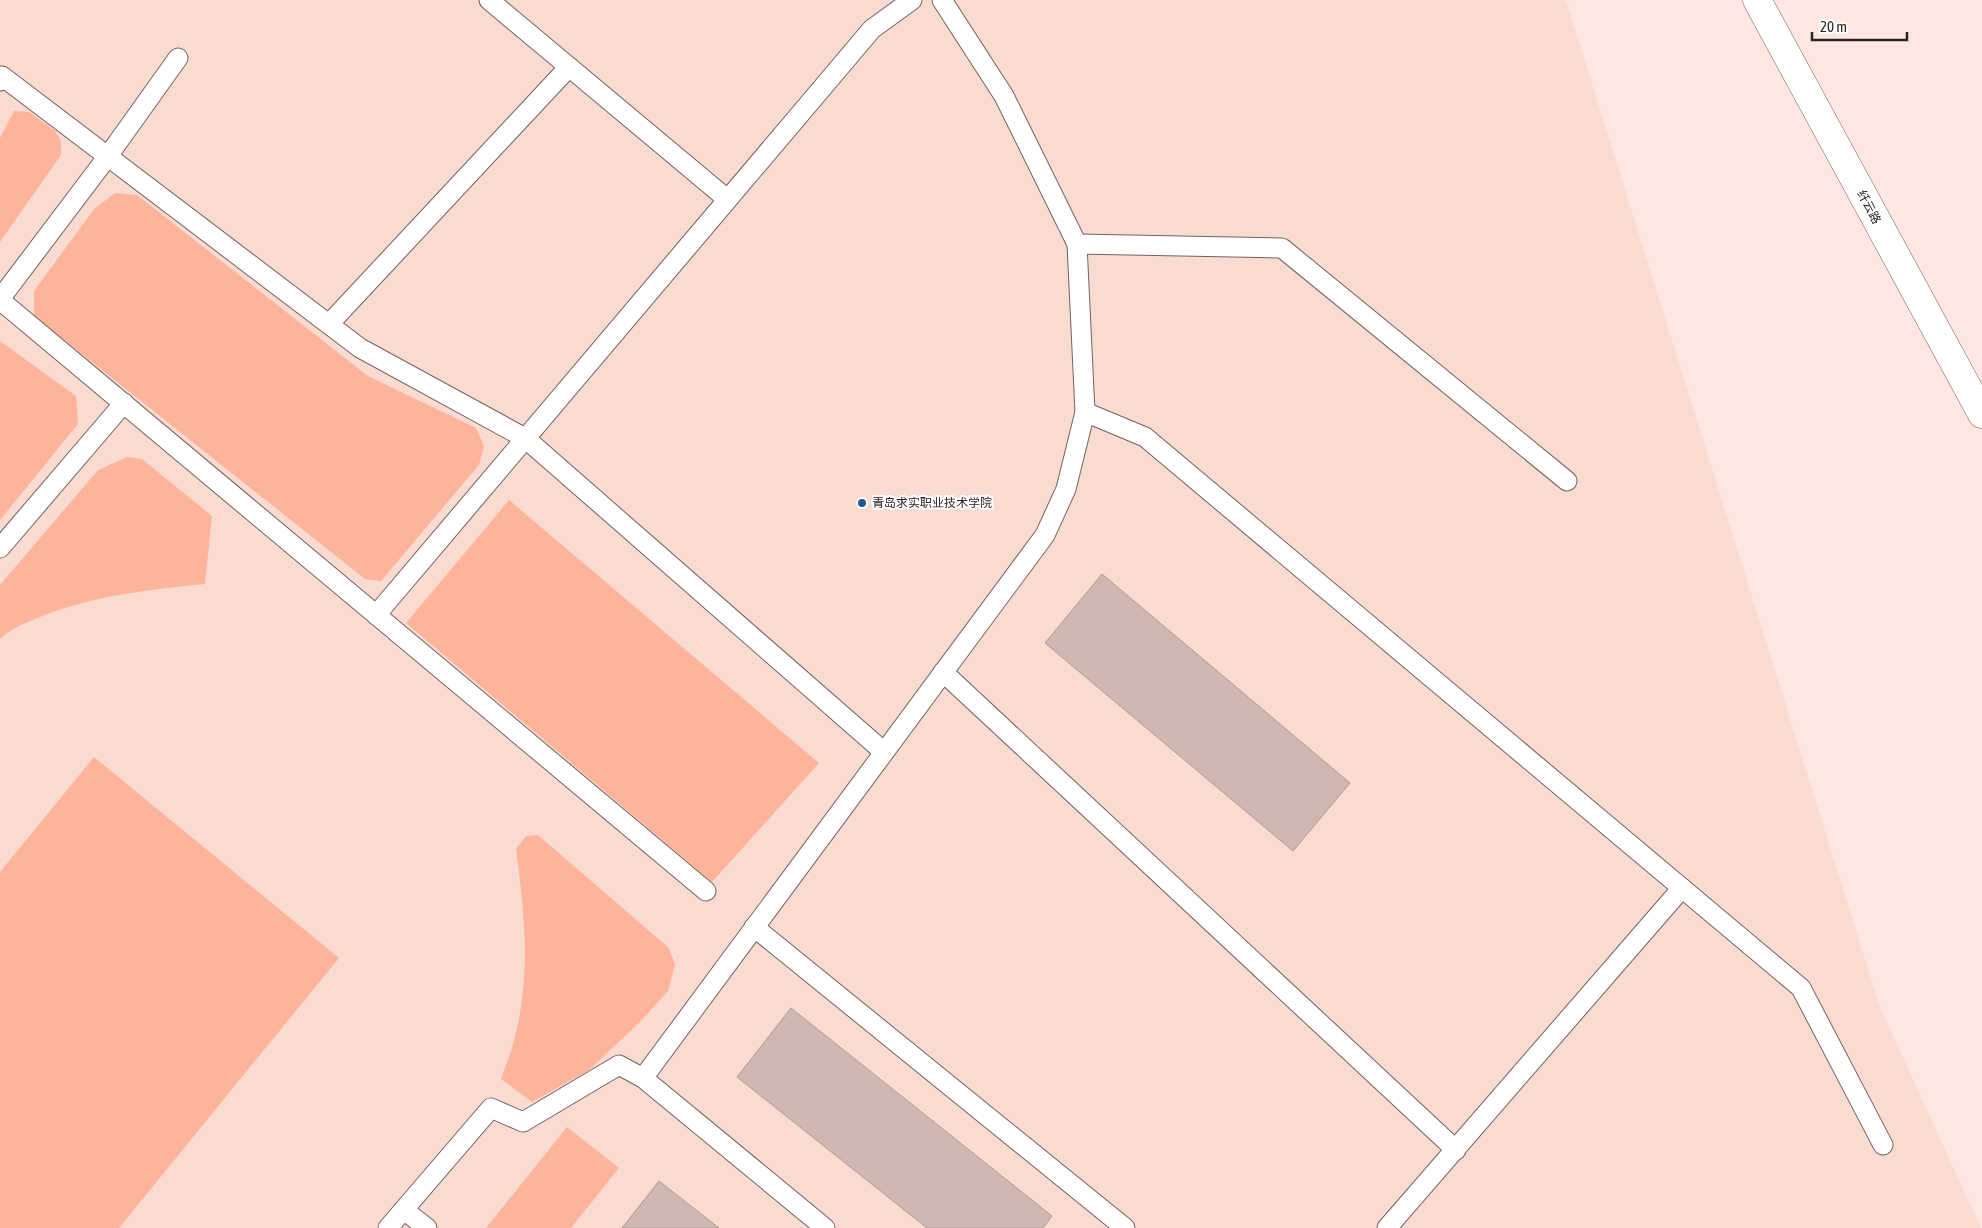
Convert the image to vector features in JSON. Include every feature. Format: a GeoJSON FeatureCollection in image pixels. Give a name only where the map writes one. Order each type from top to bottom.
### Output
{"type":"FeatureCollection","features":[{"type":"Feature","properties":{"kind":"street","name":"纤云路"},"geometry":{"type":"LineString","coordinates":[[1757,0],[1982,414]]}},
{"type":"Feature","properties":{"kind":"lane"},"geometry":{"type":"LineString","coordinates":[[489,0],[727,199]]}},
{"type":"Feature","properties":{"kind":"lane"},"geometry":{"type":"LineString","coordinates":[[376,615],[872,29],[912,0]]}},
{"type":"Feature","properties":{"kind":"lane"},"geometry":{"type":"LineString","coordinates":[[642,1078],[1045,535],[1066,488],[1085,412],[1077,244],[1004,96],[942,0]]}},
{"type":"Feature","properties":{"kind":"lane"},"geometry":{"type":"LineString","coordinates":[[178,58],[108,156],[0,299],[706,892]]}},
{"type":"Feature","properties":{"kind":"lane"},"geometry":{"type":"LineString","coordinates":[[329,324],[569,67]]}},
{"type":"Feature","properties":{"kind":"lane"},"geometry":{"type":"LineString","coordinates":[[1,77],[360,348],[525,438],[884,752]]}},
{"type":"Feature","properties":{"kind":"lane"},"geometry":{"type":"LineString","coordinates":[[1077,244],[1282,248],[1567,481]]}},
{"type":"Feature","properties":{"kind":"lane"},"geometry":{"type":"LineString","coordinates":[[0,548],[124,403]]}},
{"type":"Feature","properties":{"kind":"lane"},"geometry":{"type":"LineString","coordinates":[[1085,412],[1145,437],[1800,988],[1883,1145]]}},
{"type":"Feature","properties":{"kind":"lane"},"geometry":{"type":"LineString","coordinates":[[943,672],[1456,1150]]}},
{"type":"Feature","properties":{"kind":"lane"},"geometry":{"type":"LineString","coordinates":[[1387,1228],[1682,888]]}},
{"type":"Feature","properties":{"kind":"lane"},"geometry":{"type":"LineString","coordinates":[[754,927],[1115,1225]]}},
{"type":"Feature","properties":{"kind":"lane"},"geometry":{"type":"LineString","coordinates":[[388,1228],[491,1108],[522,1122],[619,1065],[642,1078],[825,1228]]}},
{"type":"Feature","properties":{"kind":"lane"},"geometry":{"type":"LineString","coordinates":[[404,1210],[426,1228]]}},
{"type":"Feature","properties":{"kind":"shaded area","name":"青岛求实职业技术学院"},"geometry":{"type":"Polygon","coordinates":[[[0,0],[1566,0],[1880,1007],[1981,1228],[0,1228],[0,0]]]}},
{"type":"Feature","properties":{"kind":"shaded area"},"geometry":{"type":"Polygon","coordinates":[[[14,111],[29,112],[55,131],[61,141],[61,155],[0,242],[0,138],[14,111]]]}},
{"type":"Feature","properties":{"kind":"shaded area"},"geometry":{"type":"Polygon","coordinates":[[[115,193],[137,195],[368,376],[476,428],[484,446],[479,465],[381,581],[365,579],[34,316],[34,291],[94,209],[115,193]]]}},
{"type":"Feature","properties":{"kind":"shaded area"},"geometry":{"type":"Polygon","coordinates":[[[0,341],[76,396],[78,424],[0,520],[0,341]]]}},
{"type":"Feature","properties":{"kind":"shaded area"},"geometry":{"type":"Polygon","coordinates":[[[127,457],[142,459],[212,516],[205,584],[118,595],[75,605],[20,626],[0,639],[0,585],[98,470],[127,457]]]}},
{"type":"Feature","properties":{"kind":"shaded area"},"geometry":{"type":"Polygon","coordinates":[[[509,500],[819,763],[712,882],[406,623],[509,500]]]}},
{"type":"Feature","properties":{"kind":"shaded area"},"geometry":{"type":"Polygon","coordinates":[[[94,757],[339,958],[119,1228],[0,1228],[0,872],[94,757]]]}},
{"type":"Feature","properties":{"kind":"shaded area"},"geometry":{"type":"Polygon","coordinates":[[[538,835],[669,948],[675,965],[668,991],[640,1022],[589,1070],[532,1102],[501,1079],[515,1038],[521,1009],[525,964],[525,941],[516,849],[526,836],[538,835]]]}},
{"type":"Feature","properties":{"kind":"shaded area"},"geometry":{"type":"Polygon","coordinates":[[[567,1127],[619,1168],[571,1228],[486,1228],[567,1127]]]}},
{"type":"Feature","properties":{"kind":"building"},"geometry":{"type":"Polygon","coordinates":[[[1102,574],[1350,783],[1293,851],[1045,643],[1102,574]]]}},
{"type":"Feature","properties":{"kind":"building"},"geometry":{"type":"Polygon","coordinates":[[[791,1008],[1052,1216],[1043,1228],[927,1228],[737,1077],[791,1008]]]}},
{"type":"Feature","properties":{"kind":"building"},"geometry":{"type":"Polygon","coordinates":[[[659,1181],[719,1228],[622,1228],[659,1181]]]}},
{"type":"Feature","properties":{"kind":"place","name":"青岛求实职业技术学院"},"geometry":{"type":"Point","coordinates":[862,503]}}]}
